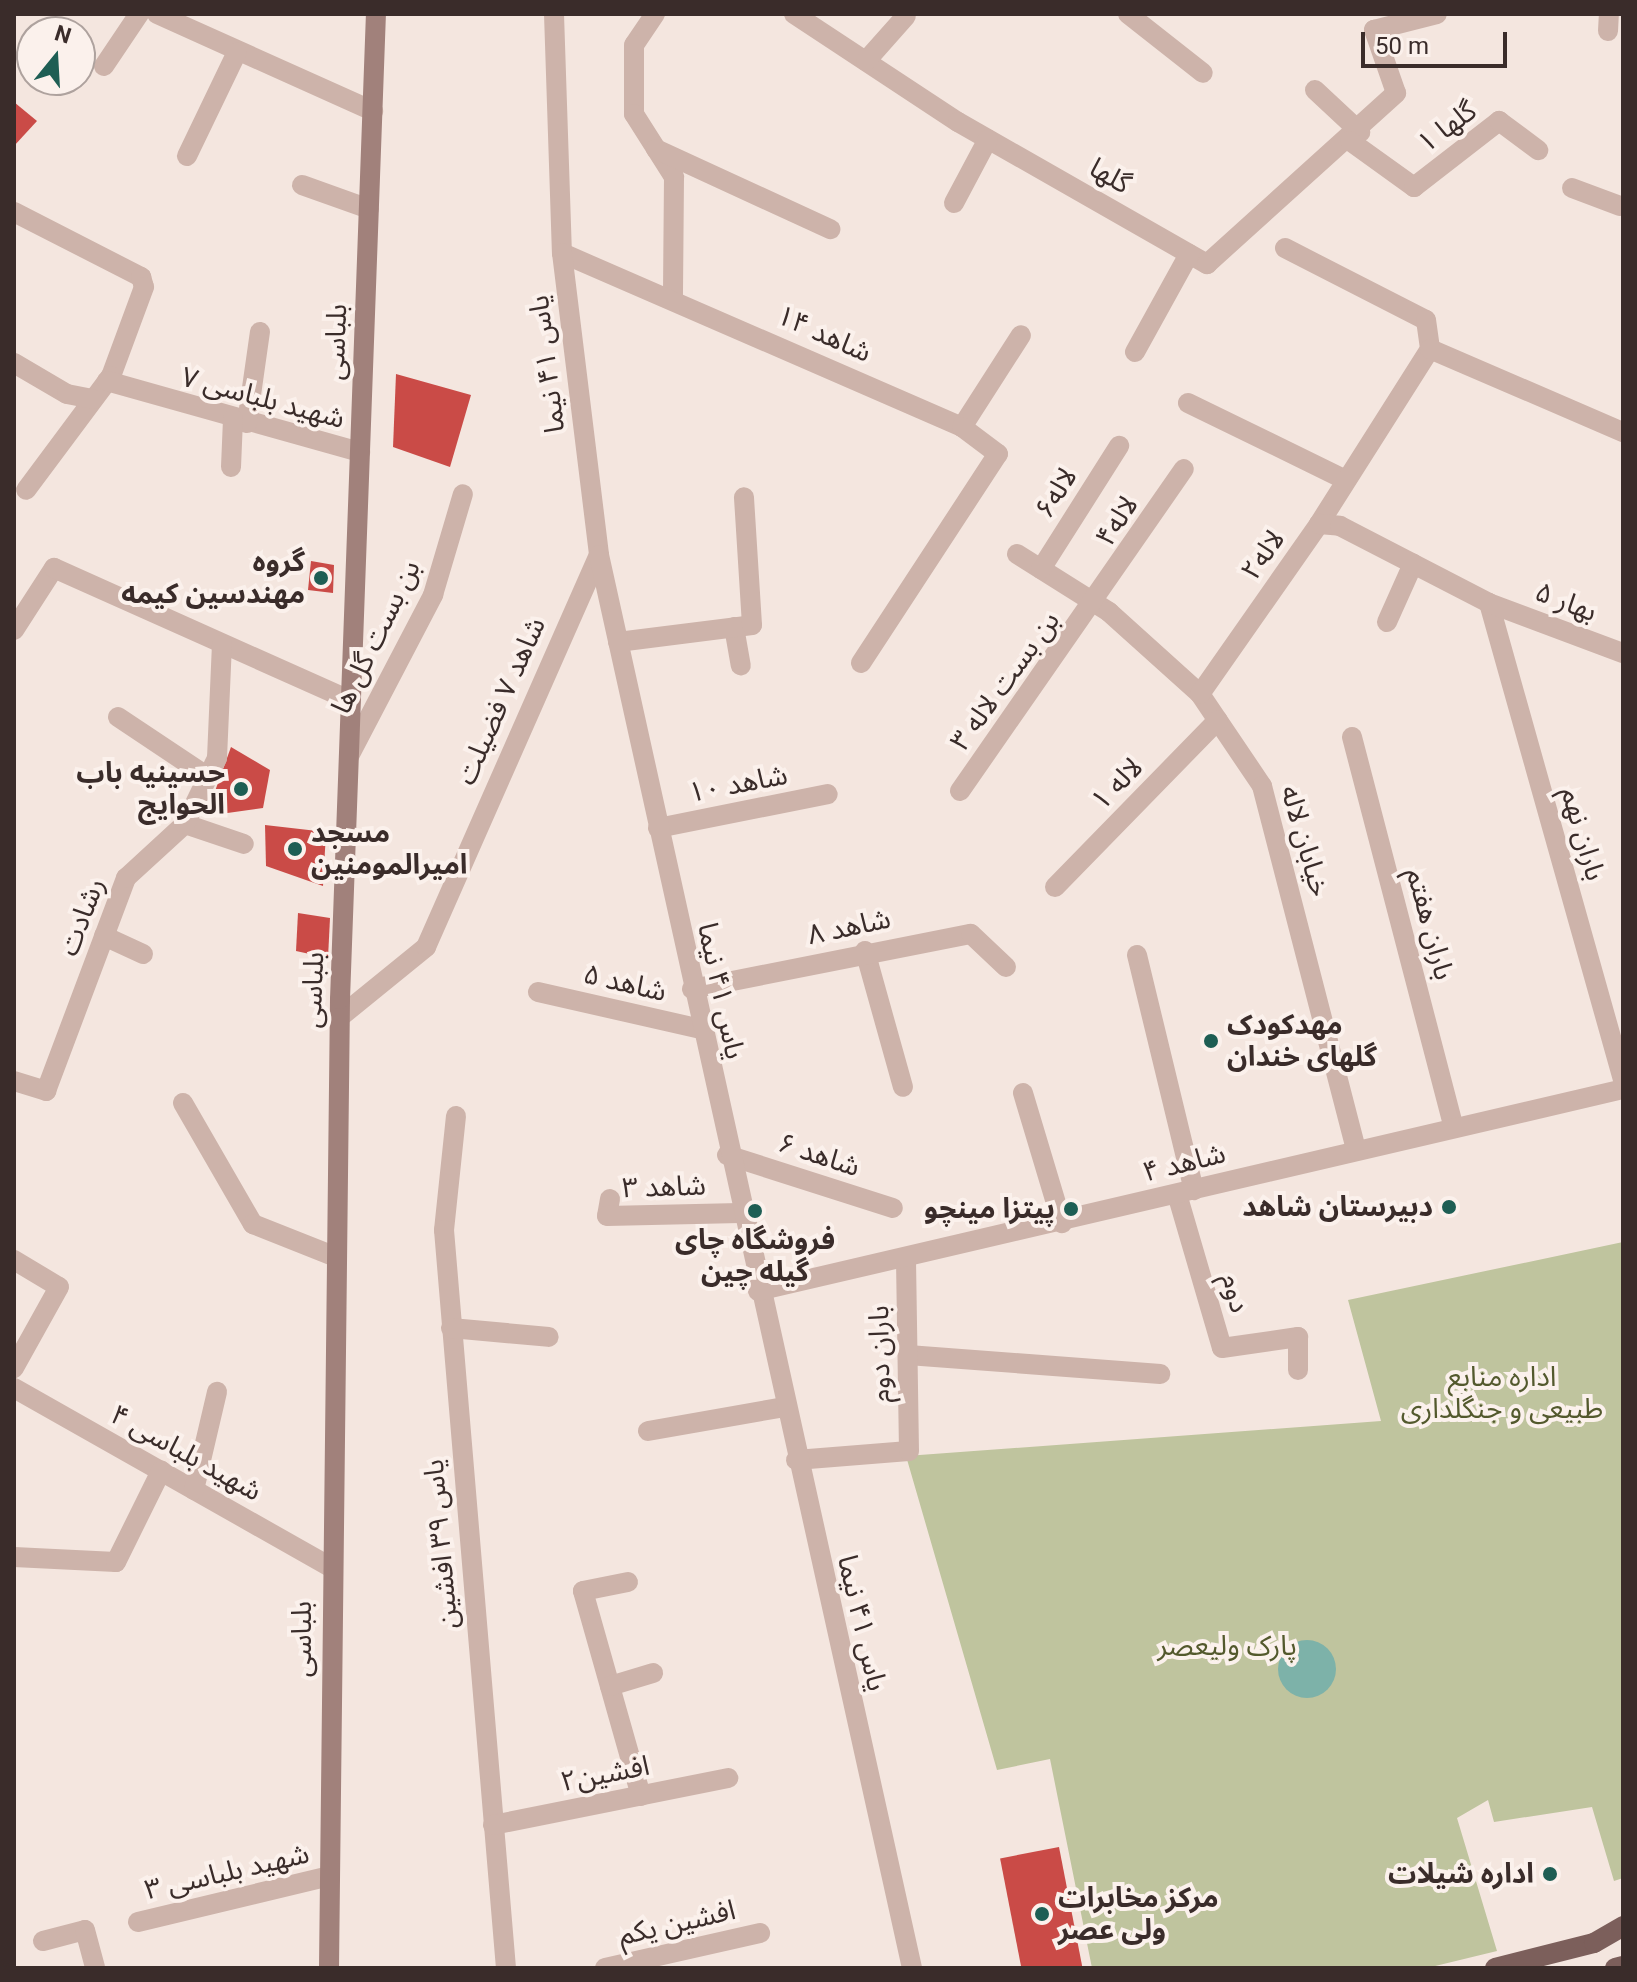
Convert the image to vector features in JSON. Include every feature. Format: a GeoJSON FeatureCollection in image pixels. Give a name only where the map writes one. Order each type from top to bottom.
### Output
{"type":"FeatureCollection","features":[{"type":"Feature","properties":{"kind":"main road","name":"بلباسی"},"geometry":{"type":"LineString","coordinates":[[329,1968],[331,1567],[340,1017],[376,14]]}},
{"type":"Feature","properties":{"kind":"main road"},"geometry":{"type":"LineString","coordinates":[[1594,1943],[1623,1926]]}},
{"type":"Feature","properties":{"kind":"main road"},"geometry":{"type":"LineString","coordinates":[[1495,1968],[1623,1933]]}},
{"type":"Feature","properties":{"kind":"main road"},"geometry":{"type":"LineString","coordinates":[[1615,1968],[1623,1966]]}},
{"type":"Feature","properties":{"kind":"street"},"geometry":{"type":"LineString","coordinates":[[104,66],[139,14]]}},
{"type":"Feature","properties":{"kind":"street"},"geometry":{"type":"LineString","coordinates":[[157,14],[373,111]]}},
{"type":"Feature","properties":{"kind":"street","name":"یاس ۴۱ نیما"},"geometry":{"type":"LineString","coordinates":[[554,14],[562,253],[599,555],[727,1155],[912,1968]]}},
{"type":"Feature","properties":{"kind":"street"},"geometry":{"type":"LineString","coordinates":[[655,14],[634,45],[634,114],[674,177],[673,297]]}},
{"type":"Feature","properties":{"kind":"street","name":"گلها"},"geometry":{"type":"LineString","coordinates":[[794,14],[988,139],[1189,254]]}},
{"type":"Feature","properties":{"kind":"street"},"geometry":{"type":"LineString","coordinates":[[1128,14],[1203,73]]}},
{"type":"Feature","properties":{"kind":"street"},"geometry":{"type":"LineString","coordinates":[[1135,352],[1189,254],[1207,264],[1379,116],[1396,93],[1371,22],[1437,14]]}},
{"type":"Feature","properties":{"kind":"street"},"geometry":{"type":"LineString","coordinates":[[866,61],[906,16]]}},
{"type":"Feature","properties":{"kind":"street"},"geometry":{"type":"LineString","coordinates":[[187,156],[237,52]]}},
{"type":"Feature","properties":{"kind":"street"},"geometry":{"type":"LineString","coordinates":[[1315,90],[1355,136]]}},
{"type":"Feature","properties":{"kind":"street","name":"گلها ۱"},"geometry":{"type":"LineString","coordinates":[[1355,136],[1414,187],[1499,121],[1538,150]]}},
{"type":"Feature","properties":{"kind":"street"},"geometry":{"type":"LineString","coordinates":[[954,203],[988,139]]}},
{"type":"Feature","properties":{"kind":"street"},"geometry":{"type":"LineString","coordinates":[[656,149],[830,229]]}},
{"type":"Feature","properties":{"kind":"street"},"geometry":{"type":"LineString","coordinates":[[302,185],[369,209]]}},
{"type":"Feature","properties":{"kind":"street"},"geometry":{"type":"LineString","coordinates":[[1572,188],[1622,206]]}},
{"type":"Feature","properties":{"kind":"street"},"geometry":{"type":"LineString","coordinates":[[14,212],[141,277],[140,300],[107,381],[26,490]]}},
{"type":"Feature","properties":{"kind":"street"},"geometry":{"type":"LineString","coordinates":[[1285,248],[1426,320],[1430,349],[1319,524]]}},
{"type":"Feature","properties":{"kind":"street","name":"شاهد ۱۴"},"geometry":{"type":"LineString","coordinates":[[562,253],[673,297],[962,427],[998,454],[861,663]]}},
{"type":"Feature","properties":{"kind":"street"},"geometry":{"type":"LineString","coordinates":[[231,467],[260,332]]}},
{"type":"Feature","properties":{"kind":"street"},"geometry":{"type":"LineString","coordinates":[[962,427],[1021,335]]}},
{"type":"Feature","properties":{"kind":"street"},"geometry":{"type":"LineString","coordinates":[[1430,349],[1623,432]]}},
{"type":"Feature","properties":{"kind":"street"},"geometry":{"type":"LineString","coordinates":[[14,363],[67,394],[93,399]]}},
{"type":"Feature","properties":{"kind":"street","name":"شهید بلباسی ۷"},"geometry":{"type":"LineString","coordinates":[[107,381],[240,421],[360,452]]}},
{"type":"Feature","properties":{"kind":"street"},"geometry":{"type":"LineString","coordinates":[[1188,403],[1346,480]]}},
{"type":"Feature","properties":{"kind":"street","name":"لاله۶"},"geometry":{"type":"LineString","coordinates":[[1041,569],[1119,446]]}},
{"type":"Feature","properties":{"kind":"street","name":"لاله۴"},"geometry":{"type":"LineString","coordinates":[[1096,604],[1184,469]]}},
{"type":"Feature","properties":{"kind":"street","name":"بن بست گل ها"},"geometry":{"type":"LineString","coordinates":[[349,756],[433,595],[463,494]]}},
{"type":"Feature","properties":{"kind":"street"},"geometry":{"type":"LineString","coordinates":[[618,642],[752,625],[744,497]]}},
{"type":"Feature","properties":{"kind":"street","name":"لاله۲"},"geometry":{"type":"LineString","coordinates":[[1200,694],[1319,524],[1340,526],[1489,603]]}},
{"type":"Feature","properties":{"kind":"street","name":"خیابان لاله"},"geometry":{"type":"LineString","coordinates":[[1017,554],[1096,604],[1200,694],[1262,786],[1356,1149]]}},
{"type":"Feature","properties":{"kind":"street","name":"شاهد ۷ فضیلت"},"geometry":{"type":"LineString","coordinates":[[340,1017],[426,947],[599,555]]}},
{"type":"Feature","properties":{"kind":"street"},"geometry":{"type":"LineString","coordinates":[[1387,622],[1413,564]]}},
{"type":"Feature","properties":{"kind":"street"},"geometry":{"type":"LineString","coordinates":[[14,630],[54,568],[351,701]]}},
{"type":"Feature","properties":{"kind":"street","name":"بهار ۵"},"geometry":{"type":"LineString","coordinates":[[1489,603],[1623,653]]}},
{"type":"Feature","properties":{"kind":"street","name":"باران نهم"},"geometry":{"type":"LineString","coordinates":[[1489,603],[1623,1081]]}},
{"type":"Feature","properties":{"kind":"street","name":"بن بست لاله ۳"},"geometry":{"type":"LineString","coordinates":[[960,791],[1096,604]]}},
{"type":"Feature","properties":{"kind":"street"},"geometry":{"type":"LineString","coordinates":[[734,627],[741,665]]}},
{"type":"Feature","properties":{"kind":"street","name":"رشادت"},"geometry":{"type":"LineString","coordinates":[[14,1081],[46,1091],[126,878],[185,824],[208,777],[217,758],[222,645]]}},
{"type":"Feature","properties":{"kind":"street"},"geometry":{"type":"LineString","coordinates":[[118,717],[208,777]]}},
{"type":"Feature","properties":{"kind":"street","name":"لاله ۱"},"geometry":{"type":"LineString","coordinates":[[1055,887],[1218,720]]}},
{"type":"Feature","properties":{"kind":"street","name":"باران هفتم"},"geometry":{"type":"LineString","coordinates":[[1352,737],[1453,1124]]}},
{"type":"Feature","properties":{"kind":"street","name":"شاهد ۱۰"},"geometry":{"type":"LineString","coordinates":[[658,828],[828,794]]}},
{"type":"Feature","properties":{"kind":"street"},"geometry":{"type":"LineString","coordinates":[[185,824],[244,844]]}},
{"type":"Feature","properties":{"kind":"street","name":"شاهد ۸"},"geometry":{"type":"LineString","coordinates":[[692,989],[865,951],[971,934],[1006,967]]}},
{"type":"Feature","properties":{"kind":"street"},"geometry":{"type":"LineString","coordinates":[[104,936],[143,954]]}},
{"type":"Feature","properties":{"kind":"street"},"geometry":{"type":"LineString","coordinates":[[865,951],[903,1087]]}},
{"type":"Feature","properties":{"kind":"street"},"geometry":{"type":"LineString","coordinates":[[1137,955],[1185,1192]]}},
{"type":"Feature","properties":{"kind":"street","name":"شاهد ۵"},"geometry":{"type":"LineString","coordinates":[[538,992],[701,1029]]}},
{"type":"Feature","properties":{"kind":"street","name":"شاهد ۴"},"geometry":{"type":"LineString","coordinates":[[758,1291],[1062,1223],[1453,1124],[1623,1089]]}},
{"type":"Feature","properties":{"kind":"street"},"geometry":{"type":"LineString","coordinates":[[1023,1093],[1062,1223]]}},
{"type":"Feature","properties":{"kind":"street"},"geometry":{"type":"LineString","coordinates":[[183,1103],[253,1224],[336,1257]]}},
{"type":"Feature","properties":{"kind":"street","name":"یاس ۳۹ افشین"},"geometry":{"type":"LineString","coordinates":[[456,1116],[444,1230],[506,1968]]}},
{"type":"Feature","properties":{"kind":"street","name":"شاهد ۶"},"geometry":{"type":"LineString","coordinates":[[727,1155],[893,1208]]}},
{"type":"Feature","properties":{"kind":"street","name":"دوم"},"geometry":{"type":"LineString","coordinates":[[1185,1192],[1222,1348],[1298,1337],[1298,1370]]}},
{"type":"Feature","properties":{"kind":"street","name":"شاهد ۳"},"geometry":{"type":"LineString","coordinates":[[610,1199],[607,1216],[740,1213]]}},
{"type":"Feature","properties":{"kind":"street","name":"باران دوم"},"geometry":{"type":"LineString","coordinates":[[796,1460],[909,1451],[906,1258]]}},
{"type":"Feature","properties":{"kind":"street"},"geometry":{"type":"LineString","coordinates":[[14,1260],[59,1287],[14,1368]]}},
{"type":"Feature","properties":{"kind":"street"},"geometry":{"type":"LineString","coordinates":[[451,1328],[549,1337]]}},
{"type":"Feature","properties":{"kind":"street"},"geometry":{"type":"LineString","coordinates":[[908,1355],[1160,1374]]}},
{"type":"Feature","properties":{"kind":"street","name":"شهید بلباسی ۴"},"geometry":{"type":"LineString","coordinates":[[14,1388],[331,1567]]}},
{"type":"Feature","properties":{"kind":"street"},"geometry":{"type":"LineString","coordinates":[[194,1490],[217,1392]]}},
{"type":"Feature","properties":{"kind":"street"},"geometry":{"type":"LineString","coordinates":[[648,1431],[784,1407]]}},
{"type":"Feature","properties":{"kind":"street"},"geometry":{"type":"LineString","coordinates":[[14,1557],[116,1562],[161,1471]]}},
{"type":"Feature","properties":{"kind":"street"},"geometry":{"type":"LineString","coordinates":[[628,1582],[583,1591],[641,1796]]}},
{"type":"Feature","properties":{"kind":"street"},"geometry":{"type":"LineString","coordinates":[[610,1686],[653,1673]]}},
{"type":"Feature","properties":{"kind":"street","name":"افشین۲"},"geometry":{"type":"LineString","coordinates":[[493,1825],[728,1778]]}},
{"type":"Feature","properties":{"kind":"street","name":"شهید بلباسی ۳"},"geometry":{"type":"LineString","coordinates":[[138,1922],[329,1876]]}},
{"type":"Feature","properties":{"kind":"street"},"geometry":{"type":"LineString","coordinates":[[43,1941],[85,1930],[95,1968]]}},
{"type":"Feature","properties":{"kind":"street","name":"افشین یکم"},"geometry":{"type":"LineString","coordinates":[[605,1968],[760,1933]]}},
{"type":"Feature","properties":{"kind":"green space","name":"پارک ولیعصر"},"geometry":{"type":"Polygon","coordinates":[[[1623,1242],[1623,1878],[1614,1881],[1592,1807],[1494,1822],[1488,1800],[1457,1818],[1497,1951],[1427,1968],[1092,1968],[1050,1759],[997,1770],[906,1456],[1381,1421],[1348,1300],[1623,1242]]]}},
{"type":"Feature","properties":{"kind":"water"},"geometry":{"type":"Polygon","coordinates":[[[1307,1640],[1318,1642],[1327,1649],[1334,1658],[1334,1680],[1327,1689],[1318,1696],[1307,1698],[1296,1696],[1287,1689],[1280,1680],[1278,1669],[1280,1658],[1287,1649],[1296,1642],[1307,1640]]]}},
{"type":"Feature","properties":{"kind":"building"},"geometry":{"type":"Polygon","coordinates":[[[14,102],[37,121],[14,146],[14,102]]]}},
{"type":"Feature","properties":{"kind":"building"},"geometry":{"type":"Polygon","coordinates":[[[396,374],[471,395],[450,467],[393,447],[396,374]]]}},
{"type":"Feature","properties":{"kind":"building","name":"گروه مهندسین کیمه"},"geometry":{"type":"Polygon","coordinates":[[[311,561],[334,565],[333,593],[308,590],[311,561]]]}},
{"type":"Feature","properties":{"kind":"building","name":"حسینیه باب الحوایج"},"geometry":{"type":"Polygon","coordinates":[[[231,747],[270,770],[263,808],[206,816],[231,747]]]}},
{"type":"Feature","properties":{"kind":"building","name":"مسجد امیرالمومنین"},"geometry":{"type":"Polygon","coordinates":[[[265,825],[326,832],[323,886],[266,866],[265,825]]]}},
{"type":"Feature","properties":{"kind":"building"},"geometry":{"type":"Polygon","coordinates":[[[298,913],[330,918],[328,958],[296,951],[298,913]]]}},
{"type":"Feature","properties":{"kind":"building","name":"مرکز مخابرات ولی عصر"},"geometry":{"type":"Polygon","coordinates":[[[1059,1847],[1082,1968],[1021,1968],[1000,1858],[1059,1847]]]}},
{"type":"Feature","properties":{"kind":"place","name":"گروه مهندسین کیمه"},"geometry":{"type":"Point","coordinates":[321,578]}},
{"type":"Feature","properties":{"kind":"place","name":"حسینیه باب الحوایج"},"geometry":{"type":"Point","coordinates":[241,789]}},
{"type":"Feature","properties":{"kind":"place","name":"مسجد امیرالمومنین"},"geometry":{"type":"Point","coordinates":[295,849]}},
{"type":"Feature","properties":{"kind":"place","name":"مهدکودک گلهای خندان"},"geometry":{"type":"Point","coordinates":[1211,1041]}},
{"type":"Feature","properties":{"kind":"place","name":"دبیرستان شاهد"},"geometry":{"type":"Point","coordinates":[1449,1207]}},
{"type":"Feature","properties":{"kind":"place","name":"پیتزا مینچو"},"geometry":{"type":"Point","coordinates":[1071,1209]}},
{"type":"Feature","properties":{"kind":"place","name":"فروشگاه چای گیله‌ چین"},"geometry":{"type":"Point","coordinates":[755,1211]}},
{"type":"Feature","properties":{"kind":"place","name":"اداره شیلات"},"geometry":{"type":"Point","coordinates":[1550,1874]}},
{"type":"Feature","properties":{"kind":"place","name":"مرکز مخابرات ولی عصر"},"geometry":{"type":"Point","coordinates":[1042,1914]}},
{"type":"Feature","properties":{"kind":"park label","name":"اداره منابع طبیعی و جنگلداری"},"geometry":{"type":"Point","coordinates":[1502,1393]}}]}
